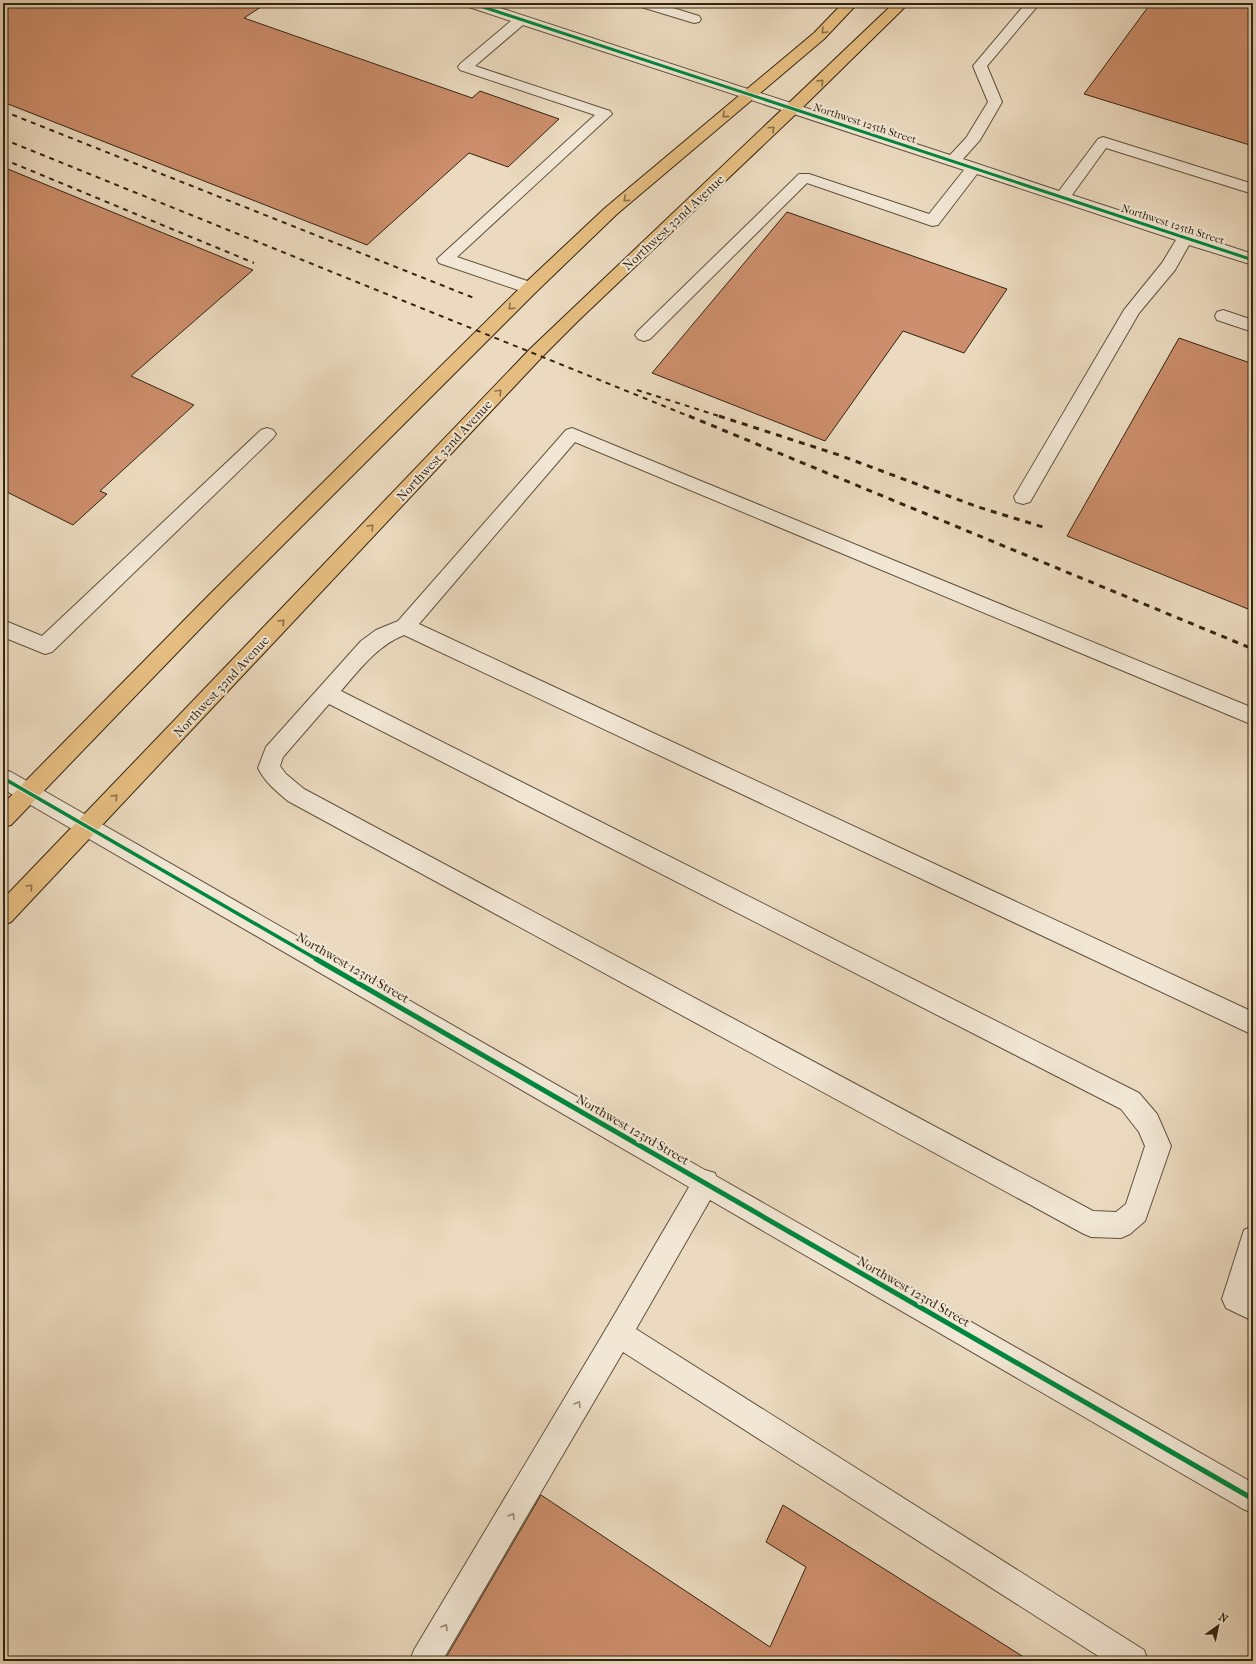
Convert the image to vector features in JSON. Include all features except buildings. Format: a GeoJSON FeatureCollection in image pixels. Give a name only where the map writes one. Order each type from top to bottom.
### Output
{"type":"FeatureCollection","features":[{"type":"Feature","properties":{"kind":"main road"},"geometry":{"type":"LineString","coordinates":[[3,818],[218,598],[530,288],[611,211],[819,36],[851,3]]}},
{"type":"Feature","properties":{"kind":"main road","name":"Northwest 32nd Avenue"},"geometry":{"type":"LineString","coordinates":[[3,915],[574,315],[793,109],[902,3]]}},
{"type":"Feature","properties":{"kind":"street","name":"Northwest 125th Street"},"geometry":{"type":"LineString","coordinates":[[471,3],[1253,260]]}},
{"type":"Feature","properties":{"kind":"street"},"geometry":{"type":"LineString","coordinates":[[643,3],[694,19]]}},
{"type":"Feature","properties":{"kind":"street"},"geometry":{"type":"LineString","coordinates":[[953,161],[972,140],[995,102],[980,66],[1033,3]]}},
{"type":"Feature","properties":{"kind":"street"},"geometry":{"type":"LineString","coordinates":[[521,19],[465,67],[605,114],[445,259],[530,288]]}},
{"type":"Feature","properties":{"kind":"street"},"geometry":{"type":"LineString","coordinates":[[1062,197],[1103,142],[1253,189]]}},
{"type":"Feature","properties":{"kind":"street"},"geometry":{"type":"LineString","coordinates":[[644,335],[804,177],[932,221],[974,168]]}},
{"type":"Feature","properties":{"kind":"street"},"geometry":{"type":"LineString","coordinates":[[1023,497],[1061,429],[1132,310],[1169,266],[1185,238]]}},
{"type":"Feature","properties":{"kind":"street"},"geometry":{"type":"LineString","coordinates":[[1223,316],[1253,326]]}},
{"type":"Feature","properties":{"kind":"street"},"geometry":{"type":"LineString","coordinates":[[3,628],[45,646],[267,434]]}},
{"type":"Feature","properties":{"kind":"street"},"geometry":{"type":"LineString","coordinates":[[326,693],[1130,1101],[1148,1123],[1158,1146],[1136,1212],[1121,1225],[1091,1224],[296,795],[278,780],[269,768],[274,753],[326,693],[370,644],[385,634],[405,626],[572,434],[1253,717]]}},
{"type":"Feature","properties":{"kind":"street"},"geometry":{"type":"LineString","coordinates":[[405,626],[1253,1024]]}},
{"type":"Feature","properties":{"kind":"street","name":"Northwest 123rd Street"},"geometry":{"type":"LineString","coordinates":[[3,778],[706,1182],[1253,1499]]}},
{"type":"Feature","properties":{"kind":"street"},"geometry":{"type":"LineString","coordinates":[[425,1661],[619,1334],[706,1182]]}},
{"type":"Feature","properties":{"kind":"street"},"geometry":{"type":"LineString","coordinates":[[1253,1239],[1235,1299],[1253,1308]]}},
{"type":"Feature","properties":{"kind":"street"},"geometry":{"type":"LineString","coordinates":[[619,1334],[1133,1661]]}},
{"type":"Feature","properties":{"kind":"railway"},"geometry":{"type":"LineString","coordinates":[[3,111],[474,298]]}},
{"type":"Feature","properties":{"kind":"railway"},"geometry":{"type":"LineString","coordinates":[[3,139],[691,417]]}},
{"type":"Feature","properties":{"kind":"railway"},"geometry":{"type":"LineString","coordinates":[[3,159],[254,263]]}},
{"type":"Feature","properties":{"kind":"railway"},"geometry":{"type":"LineString","coordinates":[[637,390],[722,417]]}},
{"type":"Feature","properties":{"kind":"railway"},"geometry":{"type":"LineString","coordinates":[[689,416],[1253,649]]}},
{"type":"Feature","properties":{"kind":"railway"},"geometry":{"type":"LineString","coordinates":[[719,416],[839,455],[978,507],[1043,527]]}},
{"type":"Feature","properties":{"kind":"cycle path"},"geometry":{"type":"LineString","coordinates":[[471,3],[1253,260]]}},
{"type":"Feature","properties":{"kind":"cycle path"},"geometry":{"type":"LineString","coordinates":[[3,778],[1253,1499]]}}]}
